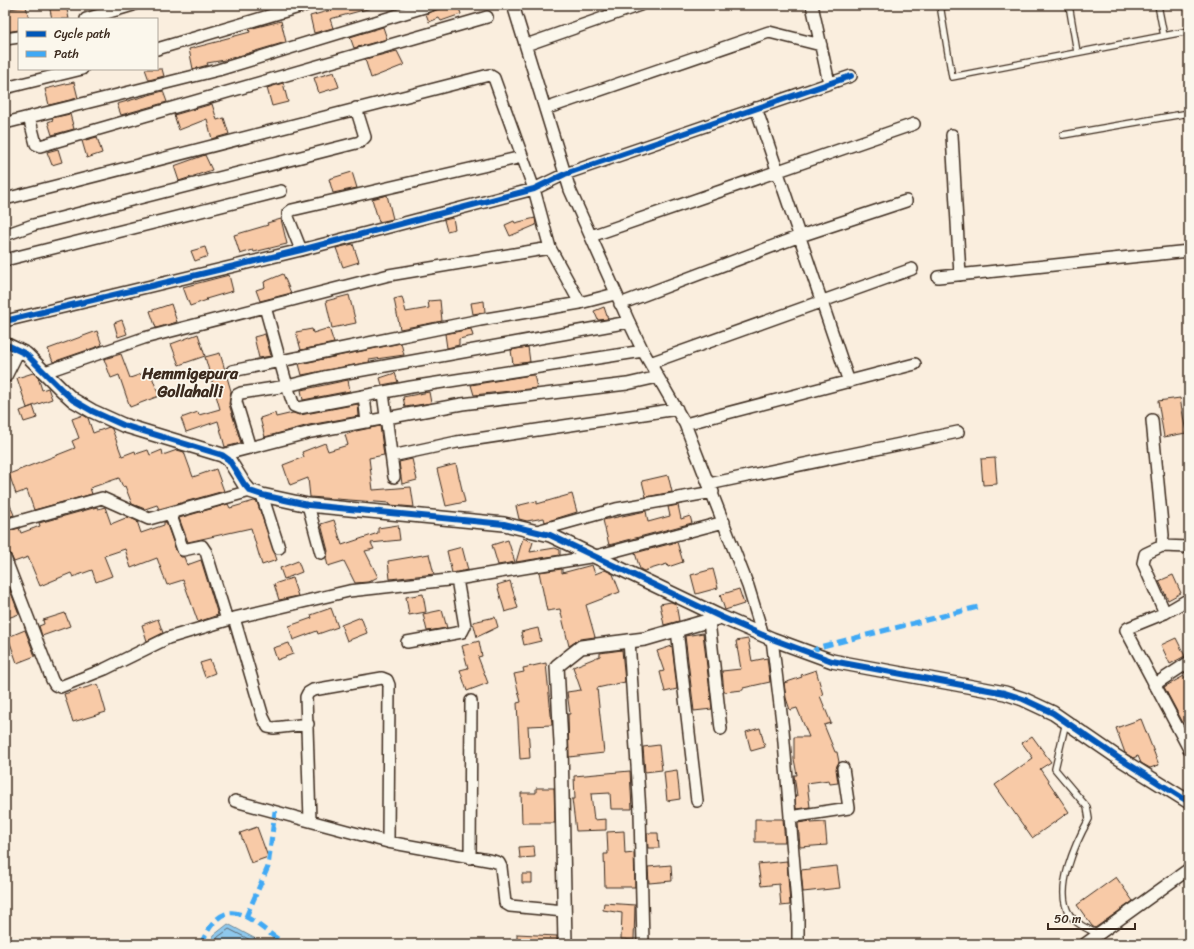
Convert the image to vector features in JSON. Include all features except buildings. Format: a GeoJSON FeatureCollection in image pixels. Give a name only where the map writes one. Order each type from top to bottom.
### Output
{"type":"FeatureCollection","features":[{"type":"Feature","properties":{"kind":"street"},"geometry":{"type":"LineString","coordinates":[[89,18],[133,5]]}},
{"type":"Feature","properties":{"kind":"street"},"geometry":{"type":"LineString","coordinates":[[158,48],[306,5]]}},
{"type":"Feature","properties":{"kind":"street"},"geometry":{"type":"LineString","coordinates":[[5,123],[218,70],[431,5]]}},
{"type":"Feature","properties":{"kind":"street"},"geometry":{"type":"LineString","coordinates":[[514,5],[566,174],[628,322],[685,424],[768,637],[783,730],[798,915],[798,944]]}},
{"type":"Feature","properties":{"kind":"street"},"geometry":{"type":"LineString","coordinates":[[526,45],[640,5]]}},
{"type":"Feature","properties":{"kind":"street"},"geometry":{"type":"LineString","coordinates":[[812,5],[829,83]]}},
{"type":"Feature","properties":{"kind":"street"},"geometry":{"type":"LineString","coordinates":[[29,117],[36,144],[40,146],[487,17]]}},
{"type":"Feature","properties":{"kind":"street"},"geometry":{"type":"LineString","coordinates":[[545,109],[769,32],[821,45]]}},
{"type":"Feature","properties":{"kind":"street"},"geometry":{"type":"LineString","coordinates":[[5,40],[18,37]]}},
{"type":"Feature","properties":{"kind":"street"},"geometry":{"type":"LineString","coordinates":[[5,88],[78,70]]}},
{"type":"Feature","properties":{"kind":"street"},"geometry":{"type":"LineString","coordinates":[[5,199],[356,108],[490,75],[494,78],[534,189],[550,248],[580,304]]}},
{"type":"Feature","properties":{"kind":"street"},"geometry":{"type":"LineString","coordinates":[[5,321],[302,250],[534,189],[566,174],[851,76]]}},
{"type":"Feature","properties":{"kind":"street"},"geometry":{"type":"LineString","coordinates":[[5,235],[41,224],[360,142],[365,137],[356,108]]}},
{"type":"Feature","properties":{"kind":"street"},"geometry":{"type":"LineString","coordinates":[[756,108],[849,382]]}},
{"type":"Feature","properties":{"kind":"street"},"geometry":{"type":"LineString","coordinates":[[591,236],[914,124]]}},
{"type":"Feature","properties":{"kind":"street"},"geometry":{"type":"LineString","coordinates":[[952,135],[960,275]]}},
{"type":"Feature","properties":{"kind":"street"},"geometry":{"type":"LineString","coordinates":[[302,250],[288,217],[288,213],[292,210],[522,157]]}},
{"type":"Feature","properties":{"kind":"street"},"geometry":{"type":"LineString","coordinates":[[5,260],[282,191]]}},
{"type":"Feature","properties":{"kind":"street"},"geometry":{"type":"LineString","coordinates":[[232,371],[480,320],[618,299],[906,201]]}},
{"type":"Feature","properties":{"kind":"street"},"geometry":{"type":"LineString","coordinates":[[46,372],[144,338],[389,275],[550,248]]}},
{"type":"Feature","properties":{"kind":"street"},"geometry":{"type":"LineString","coordinates":[[938,277],[1189,252]]}},
{"type":"Feature","properties":{"kind":"street"},"geometry":{"type":"LineString","coordinates":[[650,363],[912,269]]}},
{"type":"Feature","properties":{"kind":"street"},"geometry":{"type":"LineString","coordinates":[[265,307],[287,386],[294,406],[299,408],[364,396],[643,351]]}},
{"type":"Feature","properties":{"kind":"street"},"geometry":{"type":"LineString","coordinates":[[250,448],[236,402],[238,395],[287,386],[324,377],[628,322]]}},
{"type":"Feature","properties":{"kind":"street"},"geometry":{"type":"LineString","coordinates":[[5,344],[33,359],[73,400],[110,419],[222,455],[229,460],[244,484],[256,493],[308,505],[482,521],[537,531],[596,556],[715,619],[832,661],[1005,693],[1038,705],[1117,757],[1186,796]]}},
{"type":"Feature","properties":{"kind":"street"},"geometry":{"type":"LineString","coordinates":[[5,376],[18,350]]}},
{"type":"Feature","properties":{"kind":"street"},"geometry":{"type":"LineString","coordinates":[[685,424],[915,364]]}},
{"type":"Feature","properties":{"kind":"street"},"geometry":{"type":"LineString","coordinates":[[222,455],[311,432],[462,404],[627,384],[658,377]]}},
{"type":"Feature","properties":{"kind":"street"},"geometry":{"type":"LineString","coordinates":[[383,393],[394,477]]}},
{"type":"Feature","properties":{"kind":"street"},"geometry":{"type":"LineString","coordinates":[[364,396],[367,422]]}},
{"type":"Feature","properties":{"kind":"street"},"geometry":{"type":"LineString","coordinates":[[392,456],[457,442],[677,409]]}},
{"type":"Feature","properties":{"kind":"street"},"geometry":{"type":"LineString","coordinates":[[1152,420],[1162,546]]}},
{"type":"Feature","properties":{"kind":"street"},"geometry":{"type":"LineString","coordinates":[[537,531],[616,509],[958,432]]}},
{"type":"Feature","properties":{"kind":"street"},"geometry":{"type":"LineString","coordinates":[[5,525],[102,498],[145,518],[256,493]]}},
{"type":"Feature","properties":{"kind":"street"},"geometry":{"type":"LineString","coordinates":[[256,493],[279,548]]}},
{"type":"Feature","properties":{"kind":"street"},"geometry":{"type":"LineString","coordinates":[[308,505],[321,552]]}},
{"type":"Feature","properties":{"kind":"street"},"geometry":{"type":"LineString","coordinates":[[170,513],[183,550],[202,546],[206,552],[231,619],[263,717],[268,727],[274,728],[308,724]]}},
{"type":"Feature","properties":{"kind":"street"},"geometry":{"type":"LineString","coordinates":[[5,558],[52,680],[57,687],[64,686],[105,669],[168,638],[231,619],[349,591],[457,580],[596,556],[724,522]]}},
{"type":"Feature","properties":{"kind":"street"},"geometry":{"type":"LineString","coordinates":[[1165,613],[1143,563],[1145,554],[1162,546],[1189,547]]}},
{"type":"Feature","properties":{"kind":"street"},"geometry":{"type":"LineString","coordinates":[[406,642],[462,632],[465,626],[457,580]]}},
{"type":"Feature","properties":{"kind":"street"},"geometry":{"type":"LineString","coordinates":[[1189,599],[1165,613],[1126,630],[1154,685],[1185,732],[1189,749]]}},
{"type":"Feature","properties":{"kind":"street"},"geometry":{"type":"LineString","coordinates":[[565,944],[561,743],[557,666],[581,647],[644,639],[715,619]]}},
{"type":"Feature","properties":{"kind":"street"},"geometry":{"type":"LineString","coordinates":[[715,619],[720,729]]}},
{"type":"Feature","properties":{"kind":"street"},"geometry":{"type":"LineString","coordinates":[[677,630],[697,801]]}},
{"type":"Feature","properties":{"kind":"street"},"geometry":{"type":"LineString","coordinates":[[629,640],[640,812],[643,944]]}},
{"type":"Feature","properties":{"kind":"street"},"geometry":{"type":"LineString","coordinates":[[1154,685],[1189,662]]}},
{"type":"Feature","properties":{"kind":"street"},"geometry":{"type":"LineString","coordinates":[[310,820],[306,697],[308,693],[313,690],[382,678],[387,680],[389,685],[388,842]]}},
{"type":"Feature","properties":{"kind":"street"},"geometry":{"type":"LineString","coordinates":[[470,858],[471,701]]}},
{"type":"Feature","properties":{"kind":"street"},"geometry":{"type":"LineString","coordinates":[[790,817],[849,808],[843,768]]}},
{"type":"Feature","properties":{"kind":"street"},"geometry":{"type":"LineString","coordinates":[[236,801],[388,842],[499,863],[501,867],[503,897],[505,903],[510,906],[564,911]]}},
{"type":"Feature","properties":{"kind":"street"},"geometry":{"type":"LineString","coordinates":[[1085,944],[1189,869]]}},
{"type":"Feature","properties":{"kind":"lane"},"geometry":{"type":"LineString","coordinates":[[949,5],[940,6],[952,77],[1189,31]]}},
{"type":"Feature","properties":{"kind":"lane"},"geometry":{"type":"LineString","coordinates":[[1070,5],[1077,52]]}},
{"type":"Feature","properties":{"kind":"lane"},"geometry":{"type":"LineString","coordinates":[[1158,5],[1164,36]]}},
{"type":"Feature","properties":{"kind":"lane"},"geometry":{"type":"LineString","coordinates":[[1063,135],[1189,114]]}},
{"type":"Feature","properties":{"kind":"lane"},"geometry":{"type":"LineString","coordinates":[[1066,722],[1054,769],[1087,807],[1089,813],[1088,819],[1068,866],[1064,896],[1070,915],[1076,922],[1098,934]]}},
{"type":"Feature","properties":{"kind":"water"},"geometry":{"type":"Polygon","coordinates":[[[228,924],[265,944],[210,944],[214,935],[228,924]]]}},
{"type":"Feature","properties":{"kind":"marked path"},"geometry":{"type":"LineString","coordinates":[[810,654],[819,647],[982,606]]}},
{"type":"Feature","properties":{"kind":"marked path"},"geometry":{"type":"LineString","coordinates":[[246,917],[268,867],[275,811]]}},
{"type":"Feature","properties":{"kind":"marked path"},"geometry":{"type":"LineString","coordinates":[[201,944],[211,927],[220,917],[230,913],[239,914],[249,919],[285,944]]}},
{"type":"Feature","properties":{"kind":"cycle path"},"geometry":{"type":"LineString","coordinates":[[5,321],[301,250],[534,189],[565,174],[851,76]]}},
{"type":"Feature","properties":{"kind":"cycle path"},"geometry":{"type":"LineString","coordinates":[[5,344],[26,354],[73,400],[92,411],[123,425],[222,455],[229,460],[250,491],[308,505],[504,524],[550,535],[721,617],[772,639],[832,661],[1005,693],[1023,699],[1053,713],[1117,757],[1189,802]]}},
{"type":"Feature","properties":{"kind":"district","name":"Hemmigepura Gollahalli"},"geometry":{"type":"Point","coordinates":[190,382]}}]}
